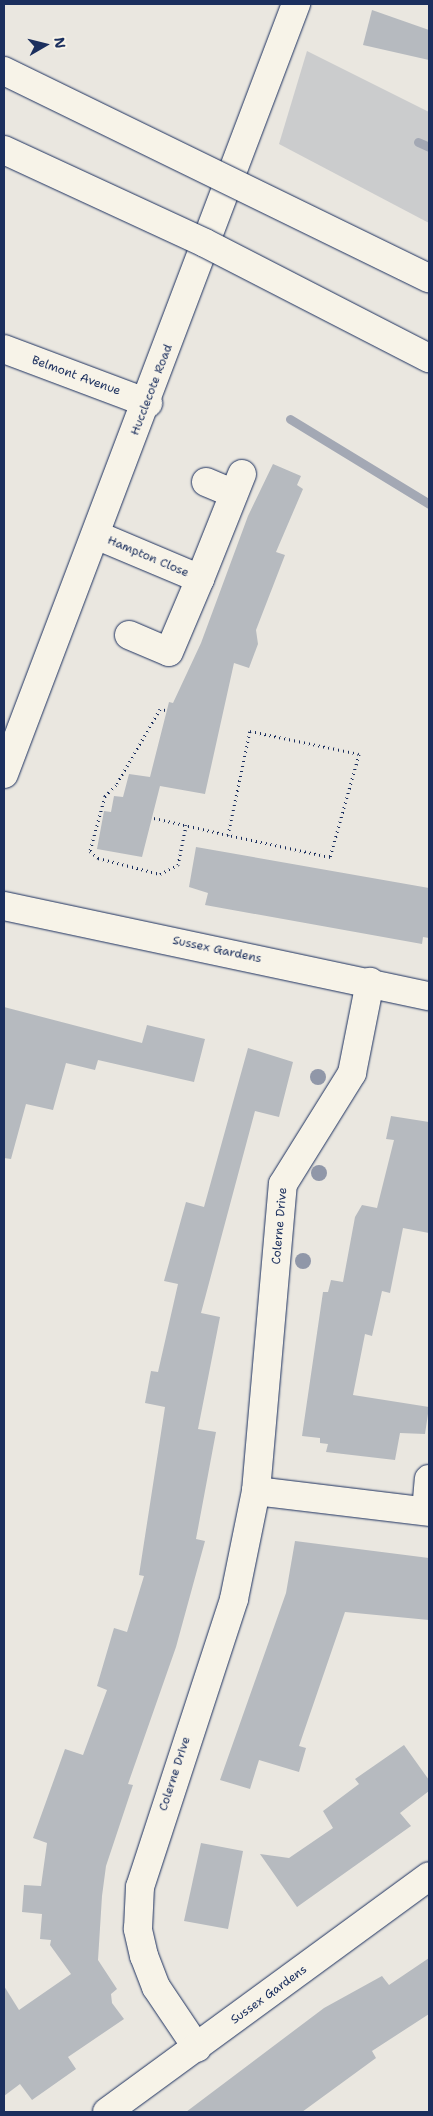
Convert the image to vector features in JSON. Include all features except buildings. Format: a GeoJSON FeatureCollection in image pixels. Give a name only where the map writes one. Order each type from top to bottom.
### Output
{"type":"FeatureCollection","features":[{"type":"Feature","properties":{"kind":"main road","name":"Hucclecote Road"},"geometry":{"type":"LineString","coordinates":[[4,774],[148,402],[296,4]]}},
{"type":"Feature","properties":{"kind":"main road"},"geometry":{"type":"LineString","coordinates":[[4,72],[429,278]]}},
{"type":"Feature","properties":{"kind":"main road"},"geometry":{"type":"LineString","coordinates":[[4,150],[205,243],[429,358]]}},
{"type":"Feature","properties":{"kind":"main road","name":"Belmont Avenue"},"geometry":{"type":"LineString","coordinates":[[4,349],[148,402]]}},
{"type":"Feature","properties":{"kind":"main road","name":"Hampton Close"},"geometry":{"type":"LineString","coordinates":[[129,635],[169,652],[238,484],[206,482]]}},
{"type":"Feature","properties":{"kind":"main road","name":"Hampton Close"},"geometry":{"type":"LineString","coordinates":[[96,535],[200,579]]}},
{"type":"Feature","properties":{"kind":"main road","name":"Sussex Gardens"},"geometry":{"type":"LineString","coordinates":[[4,906],[429,996]]}},
{"type":"Feature","properties":{"kind":"main road","name":"Colerne Drive"},"geometry":{"type":"LineString","coordinates":[[197,2048],[156,1987],[144,1956],[138,1929],[140,1887],[234,1599],[256,1491],[283,1184],[352,1073],[370,982]]}},
{"type":"Feature","properties":{"kind":"main road"},"geometry":{"type":"LineString","coordinates":[[256,1491],[428,1511],[429,1479]]}},
{"type":"Feature","properties":{"kind":"main road","name":"Sussex Gardens"},"geometry":{"type":"LineString","coordinates":[[107,2112],[197,2048],[429,1876]]}},
{"type":"Feature","properties":{"kind":"path"},"geometry":{"type":"LineString","coordinates":[[165,710],[160,709],[116,786],[102,802],[90,851],[98,858],[160,874],[178,865],[186,825]]}},
{"type":"Feature","properties":{"kind":"path"},"geometry":{"type":"LineString","coordinates":[[154,818],[228,835],[330,857],[359,754],[250,731],[228,835]]}},
{"type":"Feature","properties":{"kind":"shaded area"},"geometry":{"type":"Polygon","coordinates":[[[307,51],[429,112],[429,223],[279,144],[307,51]]]}},
{"type":"Feature","properties":{"kind":"waterway"},"geometry":{"type":"LineString","coordinates":[[418,142],[429,147]]}},
{"type":"Feature","properties":{"kind":"waterway"},"geometry":{"type":"LineString","coordinates":[[290,419],[429,504]]}}]}
